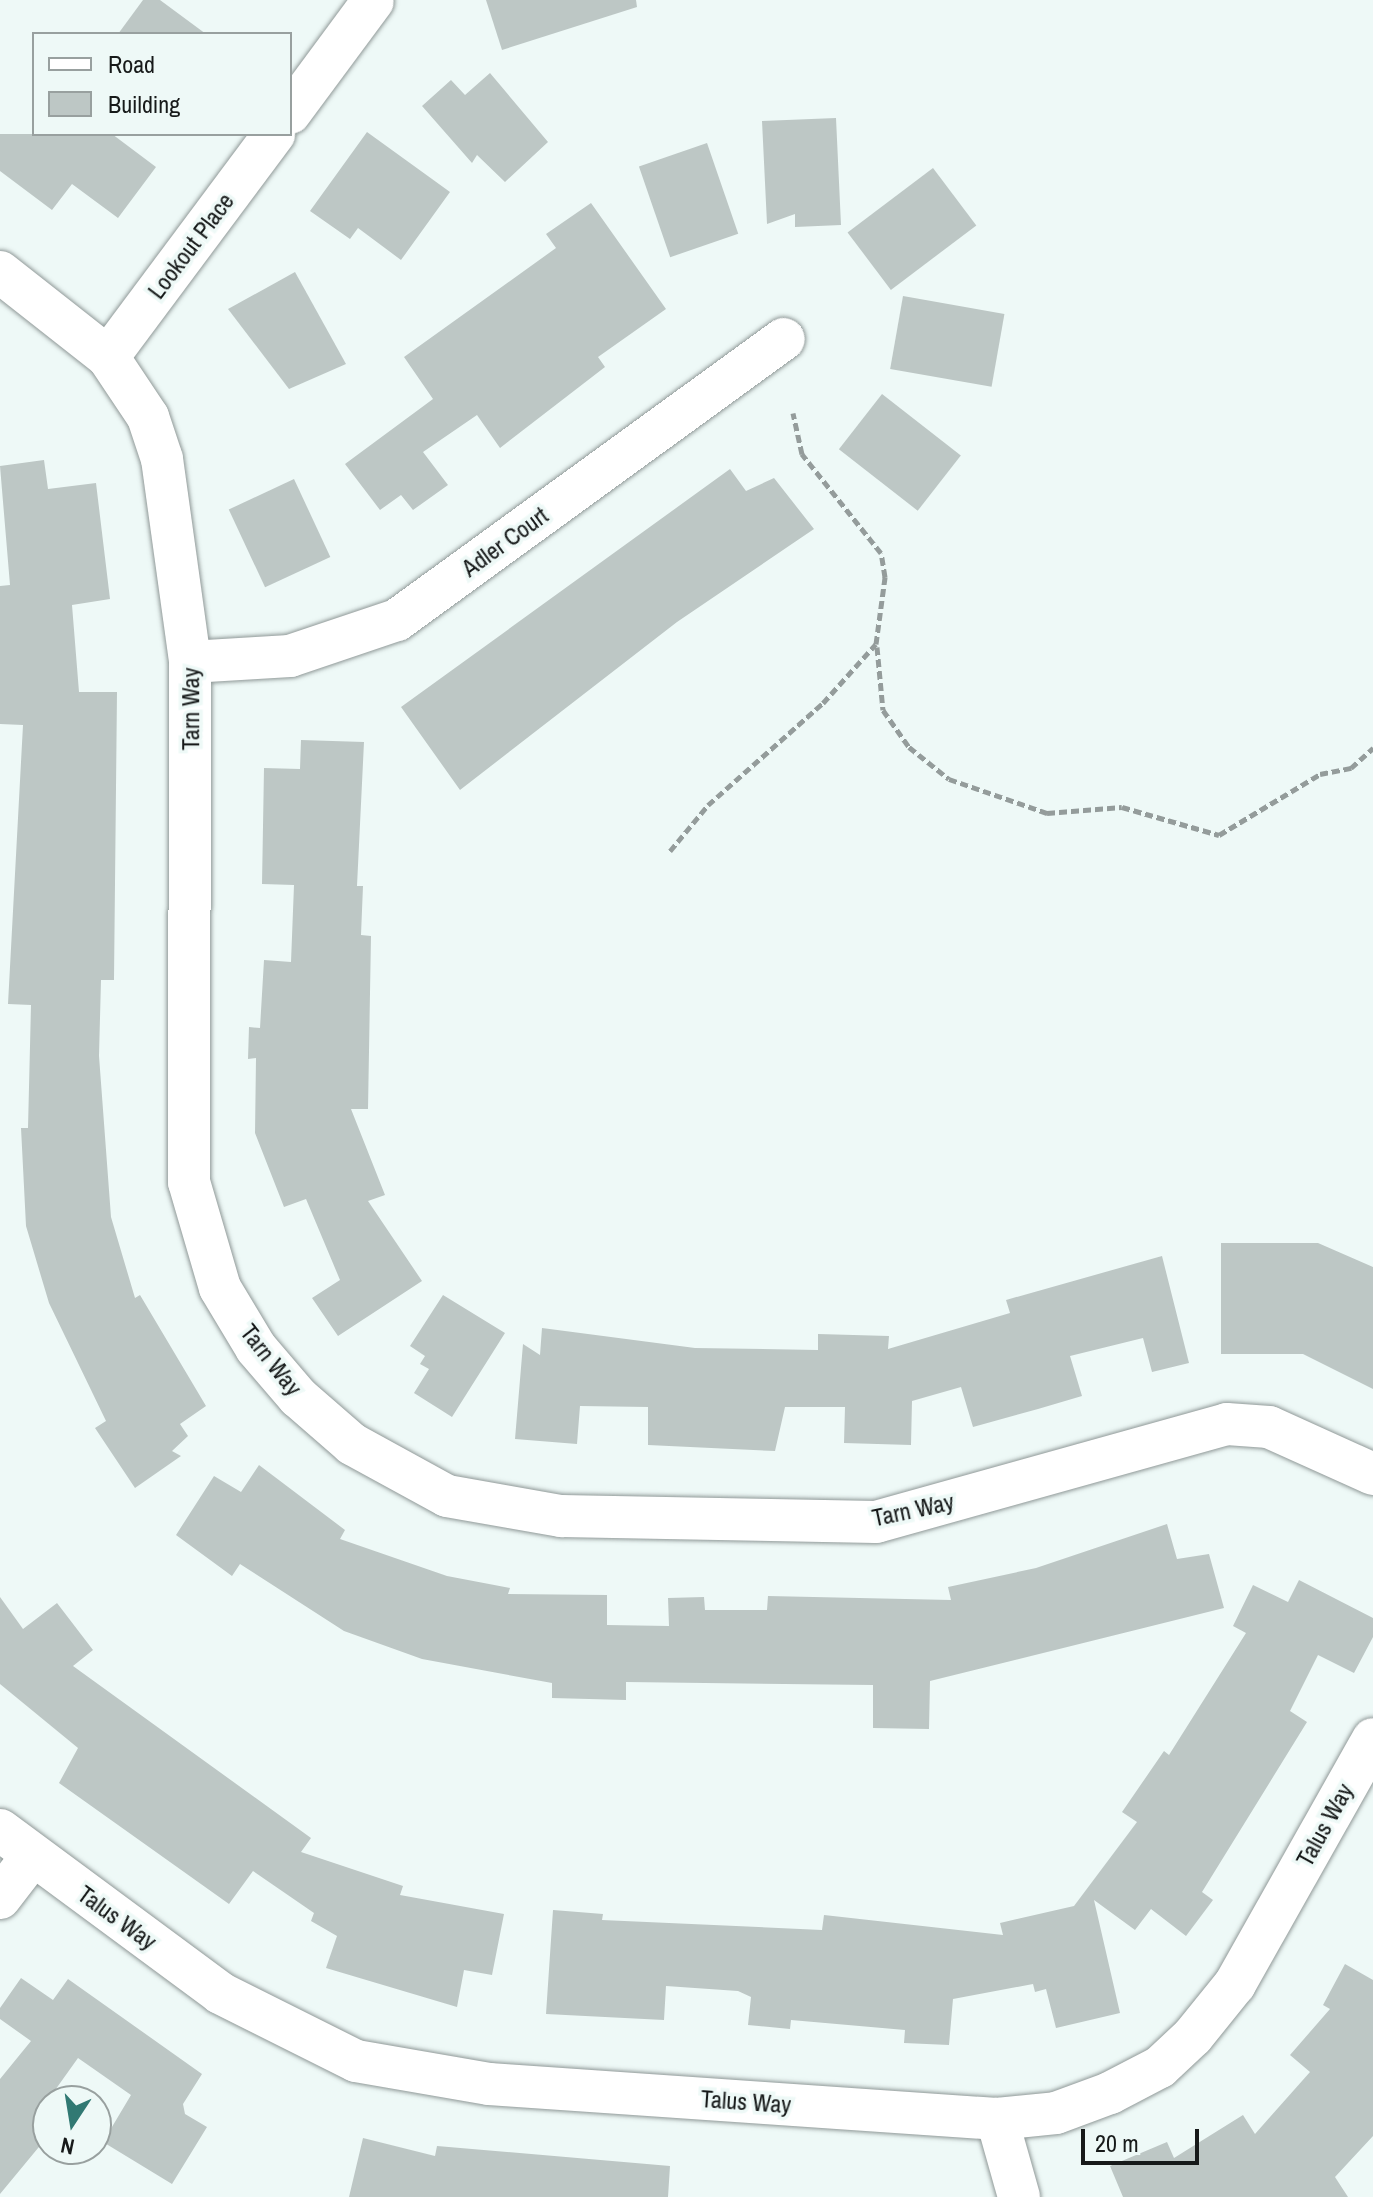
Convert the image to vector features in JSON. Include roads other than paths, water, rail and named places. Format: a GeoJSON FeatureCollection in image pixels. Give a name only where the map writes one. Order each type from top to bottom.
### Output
{"type":"FeatureCollection","features":[{"type":"Feature","properties":{"kind":"street"},"geometry":{"type":"LineString","coordinates":[[292,110],[373,1]]}},
{"type":"Feature","properties":{"kind":"street","name":"Lookout Place"},"geometry":{"type":"LineString","coordinates":[[108,357],[273,136]]}},
{"type":"Feature","properties":{"kind":"street","name":"Tarn Way"},"geometry":{"type":"LineString","coordinates":[[0,272],[108,357],[148,417],[162,459],[190,662],[189,1182],[220,1288],[256,1348],[352,1444],[447,1496],[561,1516],[876,1522],[1227,1424],[1269,1427],[1373,1474]]}},
{"type":"Feature","properties":{"kind":"street","name":"Adler Court"},"geometry":{"type":"LineString","coordinates":[[190,662],[290,656],[397,620],[784,339]]}},
{"type":"Feature","properties":{"kind":"street","name":"Talus Way"},"geometry":{"type":"LineString","coordinates":[[0,1830],[220,1993],[356,2061],[489,2084],[997,2119],[1056,2113],[1110,2093],[1160,2067],[1193,2036],[1235,1984],[1373,1739]]}},
{"type":"Feature","properties":{"kind":"street"},"geometry":{"type":"LineString","coordinates":[[0,1898],[33,1855]]}},
{"type":"Feature","properties":{"kind":"street"},"geometry":{"type":"LineString","coordinates":[[997,2119],[1019,2197]]}}]}
